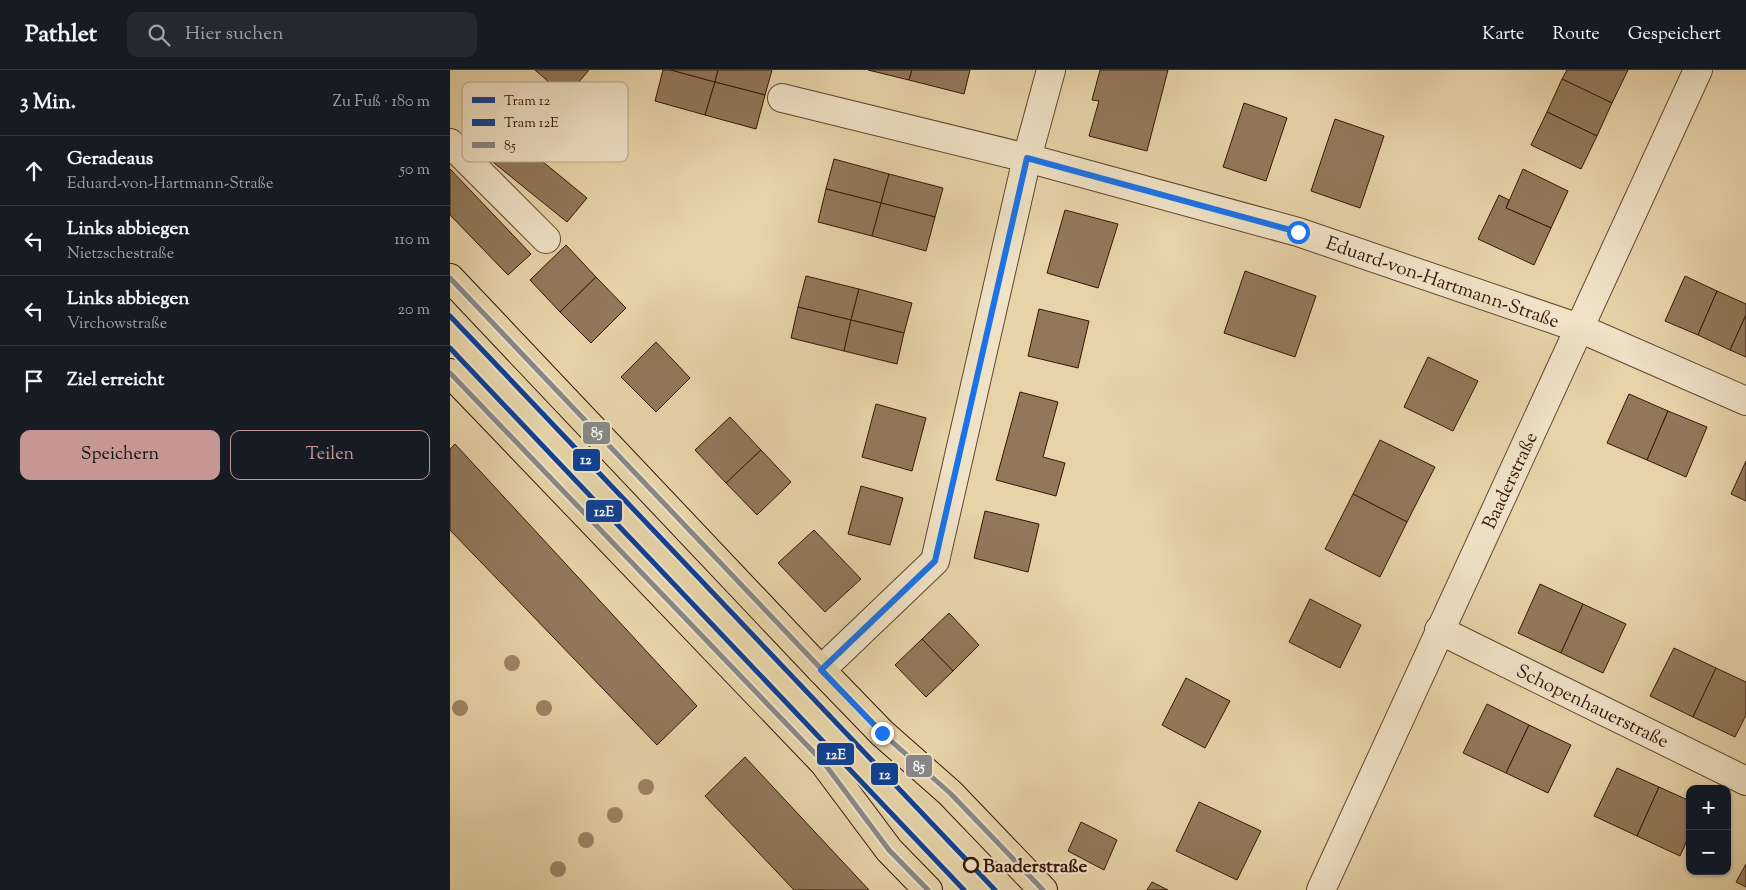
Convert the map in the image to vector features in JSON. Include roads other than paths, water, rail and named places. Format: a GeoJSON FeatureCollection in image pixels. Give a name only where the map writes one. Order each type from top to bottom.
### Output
{"type":"FeatureCollection","features":[{"type":"Feature","properties":{"kind":"main road"},"geometry":{"type":"LineString","coordinates":[[450,278],[882,733],[950,793],[1043,890]]}},
{"type":"Feature","properties":{"kind":"main road"},"geometry":{"type":"LineString","coordinates":[[450,374],[824,763],[889,850],[928,890]]}},
{"type":"Feature","properties":{"kind":"street"},"geometry":{"type":"LineString","coordinates":[[821,670],[935,561],[1027,158],[1051,70]]}},
{"type":"Feature","properties":{"kind":"street","name":"Baaderstraße"},"geometry":{"type":"LineString","coordinates":[[1321,890],[1698,70]]}},
{"type":"Feature","properties":{"kind":"street","name":"Eduard-von-Hartmann-Straße"},"geometry":{"type":"LineString","coordinates":[[782,98],[1027,158],[1298,232],[1579,328],[1746,401]]}},
{"type":"Feature","properties":{"kind":"street"},"geometry":{"type":"LineString","coordinates":[[450,143],[462,155]]}},
{"type":"Feature","properties":{"kind":"street"},"geometry":{"type":"LineString","coordinates":[[469,162],[546,239]]}},
{"type":"Feature","properties":{"kind":"street","name":"Schopenhauerstraße"},"geometry":{"type":"LineString","coordinates":[[1439,630],[1746,780]]}},
{"type":"Feature","properties":{"kind":"tram line","name":"12"},"geometry":{"type":"LineString","coordinates":[[450,316],[995,890]]}},
{"type":"Feature","properties":{"kind":"tram line","name":"12E"},"geometry":{"type":"LineString","coordinates":[[450,348],[964,890]]}},
{"type":"Feature","properties":{"kind":"place","name":"Baaderstraße"},"geometry":{"type":"Point","coordinates":[971,865]}}]}
